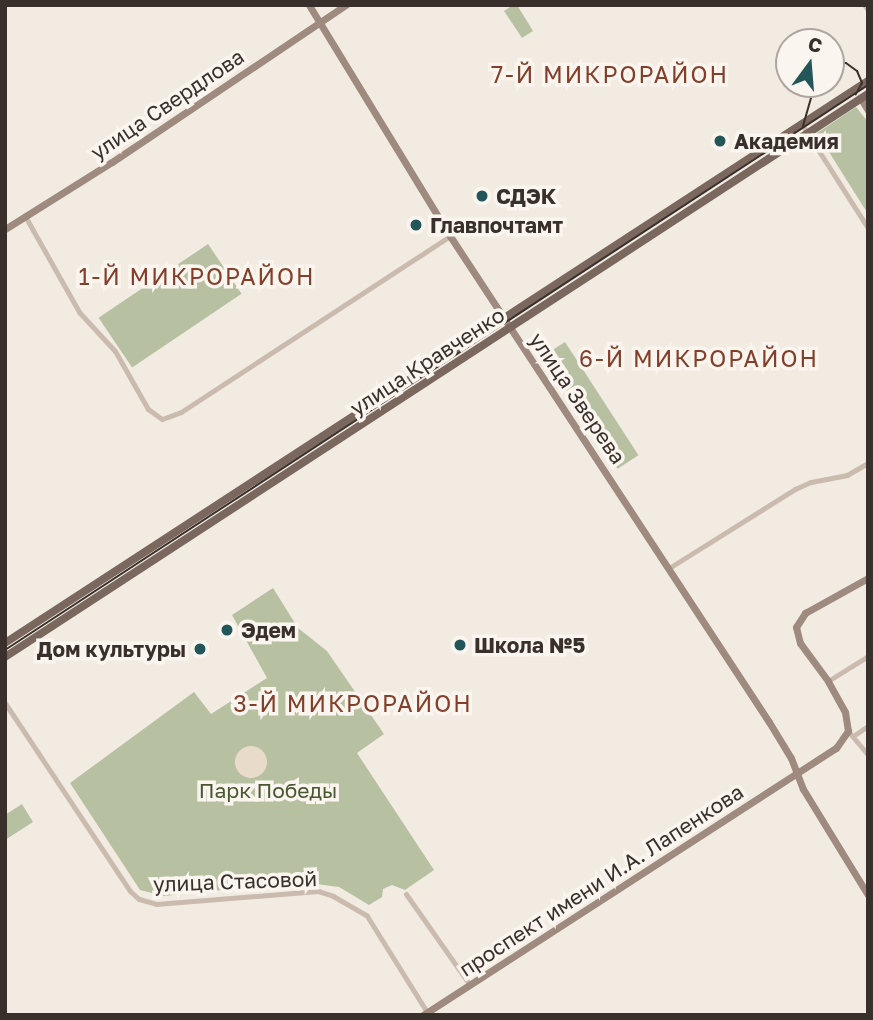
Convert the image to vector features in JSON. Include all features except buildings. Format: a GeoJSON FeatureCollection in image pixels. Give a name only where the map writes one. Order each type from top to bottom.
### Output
{"type":"FeatureCollection","features":[{"type":"Feature","properties":{"kind":"main road","name":"улица Зверева"},"geometry":{"type":"LineString","coordinates":[[309,5],[370,110],[450,236],[769,722],[803,789],[868,895]]}},
{"type":"Feature","properties":{"kind":"main road","name":"улица Свердлова"},"geometry":{"type":"LineString","coordinates":[[5,229],[123,155],[346,5]]}},
{"type":"Feature","properties":{"kind":"main road","name":"улица Кравченко"},"geometry":{"type":"LineString","coordinates":[[5,643],[671,207],[867,83]]}},
{"type":"Feature","properties":{"kind":"main road"},"geometry":{"type":"LineString","coordinates":[[855,89],[864,97],[868,110]]}},
{"type":"Feature","properties":{"kind":"main road","name":"улица Кравченко"},"geometry":{"type":"LineString","coordinates":[[5,657],[864,97]]}},
{"type":"Feature","properties":{"kind":"main road"},"geometry":{"type":"LineString","coordinates":[[850,734],[845,712],[828,681],[800,643],[797,624],[805,614],[868,578]]}},
{"type":"Feature","properties":{"kind":"main road","name":"проспект имени И.А. Лапенкова"},"geometry":{"type":"LineString","coordinates":[[425,1013],[797,774],[836,748],[850,734]]}},
{"type":"Feature","properties":{"kind":"street"},"geometry":{"type":"LineString","coordinates":[[801,123],[868,228]]}},
{"type":"Feature","properties":{"kind":"street"},"geometry":{"type":"LineString","coordinates":[[699,189],[706,198]]}},
{"type":"Feature","properties":{"kind":"street"},"geometry":{"type":"LineString","coordinates":[[671,207],[678,217]]}},
{"type":"Feature","properties":{"kind":"street"},"geometry":{"type":"LineString","coordinates":[[25,216],[79,312],[115,351],[148,409],[162,419],[181,412],[450,236]]}},
{"type":"Feature","properties":{"kind":"street"},"geometry":{"type":"LineString","coordinates":[[550,288],[556,297]]}},
{"type":"Feature","properties":{"kind":"street"},"geometry":{"type":"LineString","coordinates":[[447,355],[453,364]]}},
{"type":"Feature","properties":{"kind":"street"},"geometry":{"type":"LineString","coordinates":[[411,379],[417,388]]}},
{"type":"Feature","properties":{"kind":"street"},"geometry":{"type":"LineString","coordinates":[[390,393],[396,402]]}},
{"type":"Feature","properties":{"kind":"street"},"geometry":{"type":"LineString","coordinates":[[359,413],[365,422]]}},
{"type":"Feature","properties":{"kind":"street"},"geometry":{"type":"LineString","coordinates":[[327,434],[333,443]]}},
{"type":"Feature","properties":{"kind":"street"},"geometry":{"type":"LineString","coordinates":[[296,454],[302,464]]}},
{"type":"Feature","properties":{"kind":"street"},"geometry":{"type":"LineString","coordinates":[[669,569],[795,489],[811,482],[847,475],[868,463]]}},
{"type":"Feature","properties":{"kind":"street"},"geometry":{"type":"LineString","coordinates":[[265,473],[272,483]]}},
{"type":"Feature","properties":{"kind":"street"},"geometry":{"type":"LineString","coordinates":[[83,592],[90,602]]}},
{"type":"Feature","properties":{"kind":"street"},"geometry":{"type":"LineString","coordinates":[[828,681],[868,656]]}},
{"type":"Feature","properties":{"kind":"street","name":"улица Стасовой"},"geometry":{"type":"LineString","coordinates":[[5,703],[130,891],[139,898],[156,904],[318,891],[333,896],[367,916],[425,1013]]}},
{"type":"Feature","properties":{"kind":"street"},"geometry":{"type":"LineString","coordinates":[[868,726],[850,734],[868,755]]}},
{"type":"Feature","properties":{"kind":"street"},"geometry":{"type":"LineString","coordinates":[[406,894],[470,985]]}},
{"type":"Feature","properties":{"kind":"green space"},"geometry":{"type":"Polygon","coordinates":[[[517,5],[533,31],[522,38],[504,11],[517,5]]]}},
{"type":"Feature","properties":{"kind":"green space"},"geometry":{"type":"Polygon","coordinates":[[[856,107],[868,122],[868,214],[817,133],[856,107]]]}},
{"type":"Feature","properties":{"kind":"green space"},"geometry":{"type":"Polygon","coordinates":[[[208,244],[242,294],[132,368],[99,318],[208,244]]]}},
{"type":"Feature","properties":{"kind":"green space"},"geometry":{"type":"Polygon","coordinates":[[[565,342],[639,455],[618,469],[544,356],[565,342]]]}},
{"type":"Feature","properties":{"kind":"green space","name":"Парк Победы"},"geometry":{"type":"Polygon","coordinates":[[[273,588],[298,628],[327,651],[384,734],[357,753],[434,870],[405,890],[392,885],[383,889],[382,897],[369,905],[339,887],[301,882],[164,896],[140,890],[70,783],[194,692],[211,714],[267,678],[232,615],[273,588]]]}},
{"type":"Feature","properties":{"kind":"green space"},"geometry":{"type":"Polygon","coordinates":[[[22,804],[33,822],[5,840],[5,815],[22,804]]]}},
{"type":"Feature","properties":{"kind":"shaded area"},"geometry":{"type":"Polygon","coordinates":[[[251,746],[263,750],[267,762],[263,774],[251,778],[239,774],[235,762],[239,750],[251,746]]]}},
{"type":"Feature","properties":{"kind":"tram line"},"geometry":{"type":"LineString","coordinates":[[845,63],[857,71],[862,83],[856,94]]}},
{"type":"Feature","properties":{"kind":"tram line"},"geometry":{"type":"LineString","coordinates":[[5,650],[868,85]]}},
{"type":"Feature","properties":{"kind":"tram line"},"geometry":{"type":"LineString","coordinates":[[803,126],[811,98]]}},
{"type":"Feature","properties":{"kind":"place","name":"Академия"},"geometry":{"type":"Point","coordinates":[720,141]}},
{"type":"Feature","properties":{"kind":"place","name":"СДЭК"},"geometry":{"type":"Point","coordinates":[482,196]}},
{"type":"Feature","properties":{"kind":"place","name":"Главпочтамт"},"geometry":{"type":"Point","coordinates":[416,225]}},
{"type":"Feature","properties":{"kind":"place","name":"Эдем"},"geometry":{"type":"Point","coordinates":[227,630]}},
{"type":"Feature","properties":{"kind":"place","name":"Школа №5"},"geometry":{"type":"Point","coordinates":[460,645]}},
{"type":"Feature","properties":{"kind":"place","name":"Дом культуры"},"geometry":{"type":"Point","coordinates":[200,649]}},
{"type":"Feature","properties":{"kind":"district","name":"7-Й МИКРОРАЙОН"},"geometry":{"type":"Point","coordinates":[610,74]}},
{"type":"Feature","properties":{"kind":"district","name":"1-Й МИКРОРАЙОН"},"geometry":{"type":"Point","coordinates":[197,276]}},
{"type":"Feature","properties":{"kind":"district","name":"6-Й МИКРОРАЙОН"},"geometry":{"type":"Point","coordinates":[699,358]}},
{"type":"Feature","properties":{"kind":"district","name":"3-Й МИКРОРАЙОН"},"geometry":{"type":"Point","coordinates":[353,703]}}]}
